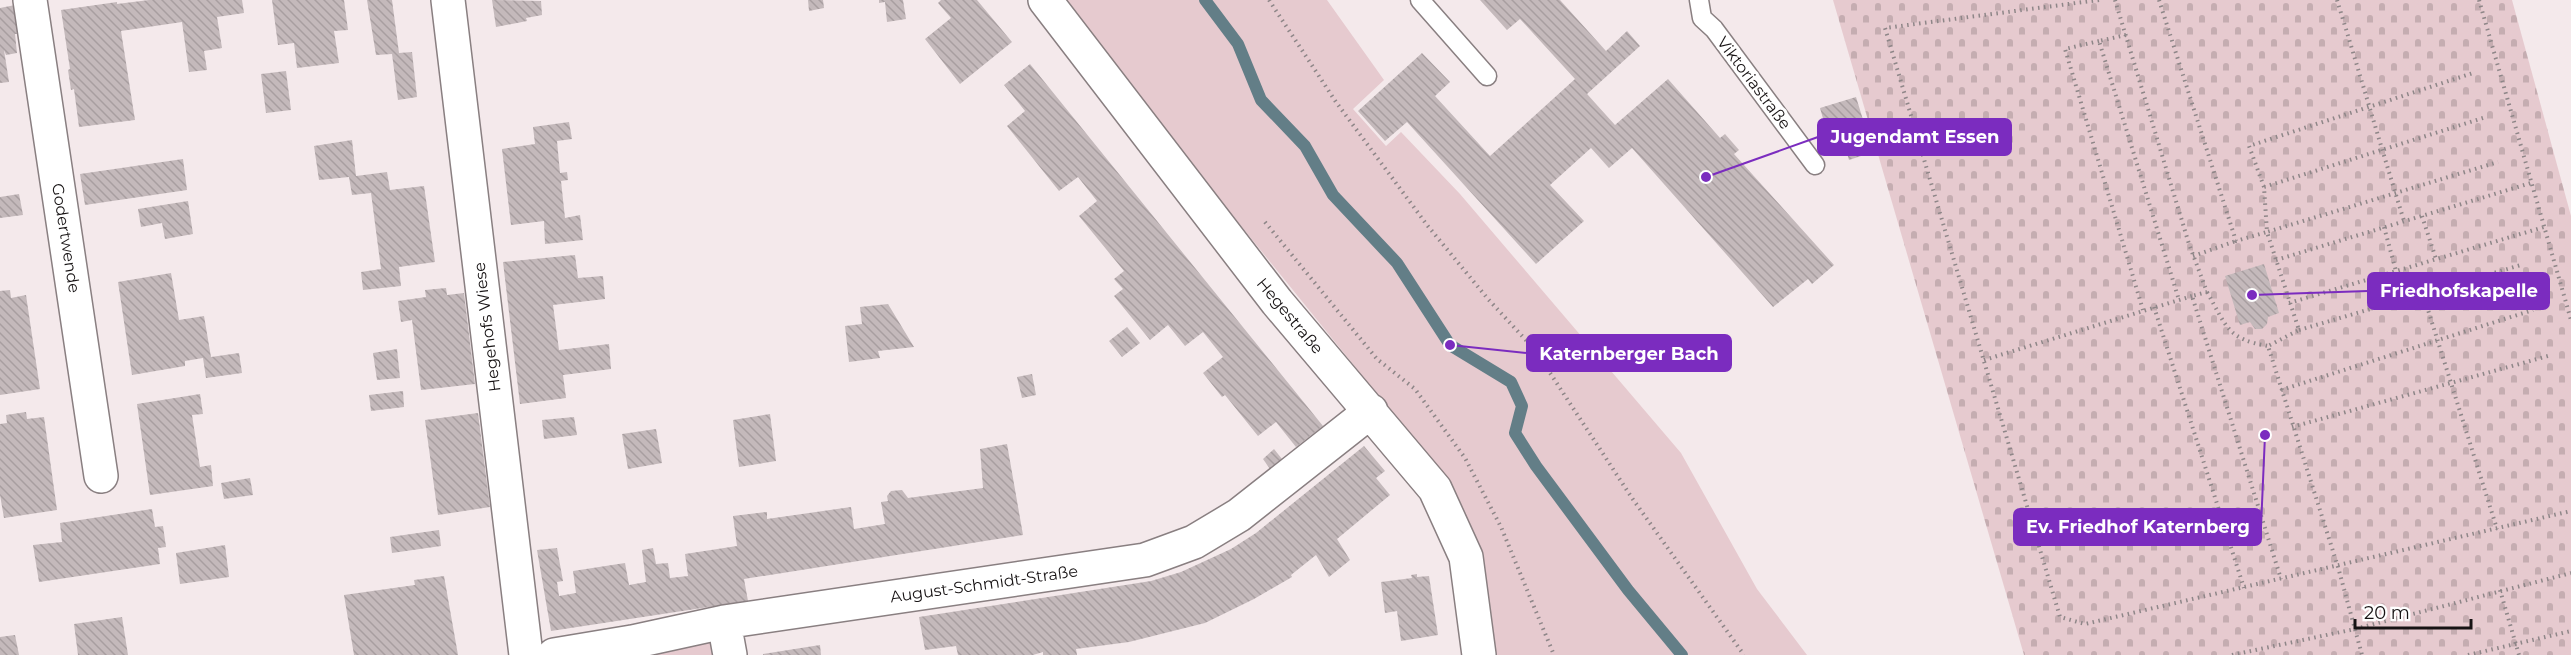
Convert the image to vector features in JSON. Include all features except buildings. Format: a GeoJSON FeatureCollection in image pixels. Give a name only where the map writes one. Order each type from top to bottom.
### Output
{"type":"FeatureCollection","features":[{"type":"Feature","properties":{"kind":"street","name":"Godertwende"},"geometry":{"type":"LineString","coordinates":[[30,0],[101,476]]}},
{"type":"Feature","properties":{"kind":"street","name":"Hegehofs Wiese"},"geometry":{"type":"LineString","coordinates":[[448,0],[526,655]]}},
{"type":"Feature","properties":{"kind":"street","name":"Hegestraße"},"geometry":{"type":"LineString","coordinates":[[1045,0],[1277,302],[1435,489],[1466,557],[1479,655]]}},
{"type":"Feature","properties":{"kind":"street","name":"August-Schmidt-Straße"},"geometry":{"type":"LineString","coordinates":[[554,655],[724,622],[1145,560],[1194,542],[1239,515],[1371,411]]}},
{"type":"Feature","properties":{"kind":"street"},"geometry":{"type":"LineString","coordinates":[[724,622],[730,655]]}},
{"type":"Feature","properties":{"kind":"lane"},"geometry":{"type":"LineString","coordinates":[[1420,0],[1487,76]]}},
{"type":"Feature","properties":{"kind":"lane","name":"Viktoriastraße"},"geometry":{"type":"LineString","coordinates":[[1699,0],[1702,18],[1714,29],[1815,165]]}},
{"type":"Feature","properties":{"kind":"path"},"geometry":{"type":"LineString","coordinates":[[1269,0],[1336,102],[1427,225],[1488,299],[1535,350],[1632,498],[1744,655]]}},
{"type":"Feature","properties":{"kind":"path"},"geometry":{"type":"LineString","coordinates":[[2099,0],[1886,28],[2060,617],[2085,624],[2571,511]]}},
{"type":"Feature","properties":{"kind":"path"},"geometry":{"type":"LineString","coordinates":[[2115,0],[2193,256],[2207,292],[2230,333],[2246,342],[2268,346],[2299,330],[2521,265]]}},
{"type":"Feature","properties":{"kind":"path"},"geometry":{"type":"LineString","coordinates":[[2160,0],[2236,241]]}},
{"type":"Feature","properties":{"kind":"path"},"geometry":{"type":"LineString","coordinates":[[2337,0],[2404,221]]}},
{"type":"Feature","properties":{"kind":"path"},"geometry":{"type":"LineString","coordinates":[[2479,0],[2571,320]]}},
{"type":"Feature","properties":{"kind":"path"},"geometry":{"type":"LineString","coordinates":[[2126,35],[2065,49],[2143,310]]}},
{"type":"Feature","properties":{"kind":"path"},"geometry":{"type":"LineString","coordinates":[[2099,41],[2179,300]]}},
{"type":"Feature","properties":{"kind":"path"},"geometry":{"type":"LineString","coordinates":[[2299,330],[2267,232],[2264,187],[2250,146],[2473,73]]}},
{"type":"Feature","properties":{"kind":"path"},"geometry":{"type":"LineString","coordinates":[[2264,187],[2483,118]]}},
{"type":"Feature","properties":{"kind":"path"},"geometry":{"type":"LineString","coordinates":[[2193,256],[2498,162]]}},
{"type":"Feature","properties":{"kind":"path"},"geometry":{"type":"LineString","coordinates":[[2276,260],[2532,183]]}},
{"type":"Feature","properties":{"kind":"path"},"geometry":{"type":"LineString","coordinates":[[2422,216],[2436,259]]}},
{"type":"Feature","properties":{"kind":"path"},"geometry":{"type":"LineString","coordinates":[[2384,227],[2396,271]]}},
{"type":"Feature","properties":{"kind":"path"},"geometry":{"type":"LineString","coordinates":[[2289,303],[2544,227]]}},
{"type":"Feature","properties":{"kind":"path"},"geometry":{"type":"LineString","coordinates":[[1984,360],[2207,292]]}},
{"type":"Feature","properties":{"kind":"path"},"geometry":{"type":"LineString","coordinates":[[2423,294],[2453,382],[2497,529]]}},
{"type":"Feature","properties":{"kind":"path"},"geometry":{"type":"LineString","coordinates":[[2192,296],[2281,579]]}},
{"type":"Feature","properties":{"kind":"path"},"geometry":{"type":"LineString","coordinates":[[2154,307],[2244,588]]}},
{"type":"Feature","properties":{"kind":"path"},"geometry":{"type":"LineString","coordinates":[[2281,390],[2533,310]]}},
{"type":"Feature","properties":{"kind":"path"},"geometry":{"type":"LineString","coordinates":[[2268,346],[2338,567],[2362,655]]}},
{"type":"Feature","properties":{"kind":"path"},"geometry":{"type":"LineString","coordinates":[[2292,427],[2548,356]]}},
{"type":"Feature","properties":{"kind":"path"},"geometry":{"type":"LineString","coordinates":[[2232,655],[2355,629],[2571,573]]}},
{"type":"Feature","properties":{"kind":"path"},"geometry":{"type":"LineString","coordinates":[[2500,590],[2519,655]]}},
{"type":"Feature","properties":{"kind":"path"},"geometry":{"type":"LineString","coordinates":[[2468,655],[2571,631]]}},
{"type":"Feature","properties":{"kind":"green space"},"geometry":{"type":"Polygon","coordinates":[[[1058,0],[1327,0],[1384,80],[1353,109],[1386,146],[1401,132],[1460,194],[1681,453],[1757,589],[1807,655],[1496,655],[1482,564],[1456,495],[1058,0]]]}},
{"type":"Feature","properties":{"kind":"green space"},"geometry":{"type":"Polygon","coordinates":[[[1833,0],[2512,0],[2571,216],[2571,655],[2024,655],[1833,0]]]}},
{"type":"Feature","properties":{"kind":"green space"},"geometry":{"type":"Polygon","coordinates":[[[717,633],[719,655],[582,655],[717,633]]]}},
{"type":"Feature","properties":{"kind":"waterway"},"geometry":{"type":"LineString","coordinates":[[1205,0],[1238,44],[1261,100],[1305,146],[1333,195],[1397,263],[1450,345],[1511,382],[1522,406],[1515,433],[1536,466],[1628,590],[1682,655]]}},
{"type":"Feature","properties":{"kind":"place","name":"Jugendamt Essen"},"geometry":{"type":"Point","coordinates":[1706,177]}},
{"type":"Feature","properties":{"kind":"place","name":"Friedhofskapelle"},"geometry":{"type":"Point","coordinates":[2252,295]}},
{"type":"Feature","properties":{"kind":"place","name":"Katernberger Bach"},"geometry":{"type":"Point","coordinates":[1450,345]}},
{"type":"Feature","properties":{"kind":"place","name":"Ev. Friedhof Katernberg"},"geometry":{"type":"Point","coordinates":[2265,435]}}]}
